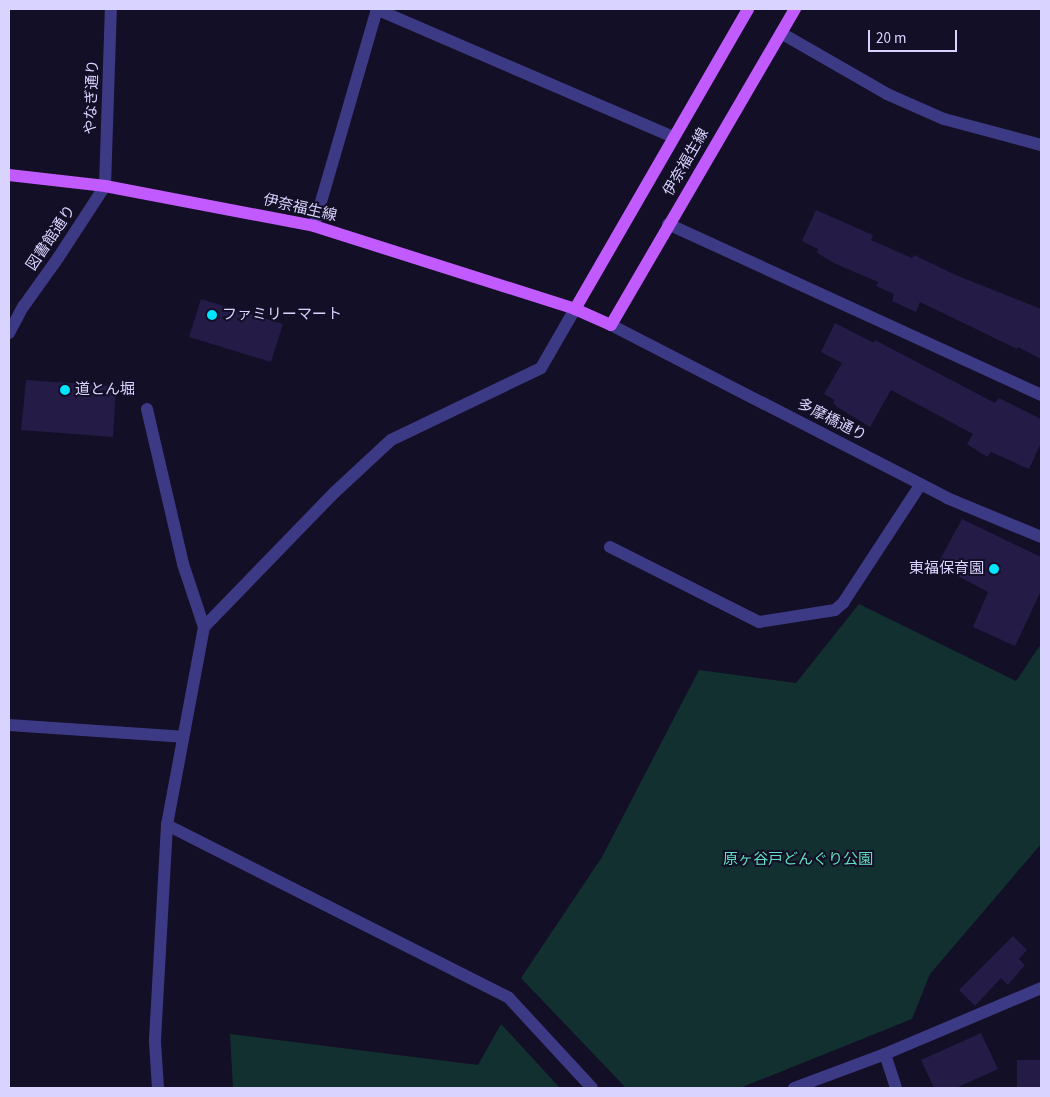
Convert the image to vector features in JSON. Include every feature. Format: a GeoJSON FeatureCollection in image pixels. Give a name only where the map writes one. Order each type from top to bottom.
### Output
{"type":"FeatureCollection","features":[{"type":"Feature","properties":{"kind":"main road","name":"伊奈福生線"},"geometry":{"type":"LineString","coordinates":[[575,309],[748,9]]}},
{"type":"Feature","properties":{"kind":"main road","name":"伊奈福生線"},"geometry":{"type":"LineString","coordinates":[[9,175],[105,186],[314,226],[575,309],[611,325],[668,224],[795,9]]}},
{"type":"Feature","properties":{"kind":"street","name":"やなぎ通り"},"geometry":{"type":"LineString","coordinates":[[105,186],[111,9]]}},
{"type":"Feature","properties":{"kind":"street"},"geometry":{"type":"LineString","coordinates":[[314,226],[376,9],[673,137]]}},
{"type":"Feature","properties":{"kind":"street"},"geometry":{"type":"LineString","coordinates":[[781,33],[887,94],[944,119],[1041,145]]}},
{"type":"Feature","properties":{"kind":"street","name":"図書館通り"},"geometry":{"type":"LineString","coordinates":[[9,333],[23,307],[105,186]]}},
{"type":"Feature","properties":{"kind":"street"},"geometry":{"type":"LineString","coordinates":[[668,224],[1041,395]]}},
{"type":"Feature","properties":{"kind":"street"},"geometry":{"type":"LineString","coordinates":[[204,627],[335,492],[391,440],[540,368],[575,309]]}},
{"type":"Feature","properties":{"kind":"street","name":"多摩橋通り"},"geometry":{"type":"LineString","coordinates":[[611,325],[947,498],[1041,536]]}},
{"type":"Feature","properties":{"kind":"street"},"geometry":{"type":"LineString","coordinates":[[148,409],[183,564],[204,627],[167,825],[155,1042],[158,1088]]}},
{"type":"Feature","properties":{"kind":"street"},"geometry":{"type":"LineString","coordinates":[[610,547],[759,622],[835,610],[843,603],[921,484]]}},
{"type":"Feature","properties":{"kind":"street"},"geometry":{"type":"LineString","coordinates":[[9,725],[183,737]]}},
{"type":"Feature","properties":{"kind":"street"},"geometry":{"type":"LineString","coordinates":[[167,825],[509,998],[592,1088]]}},
{"type":"Feature","properties":{"kind":"street"},"geometry":{"type":"LineString","coordinates":[[794,1088],[885,1054],[1041,988]]}},
{"type":"Feature","properties":{"kind":"street"},"geometry":{"type":"LineString","coordinates":[[885,1054],[896,1088]]}},
{"type":"Feature","properties":{"kind":"green space","name":"原ヶ谷戸どんぐり公園"},"geometry":{"type":"Polygon","coordinates":[[[859,604],[1016,681],[1041,644],[1041,844],[930,974],[912,1019],[740,1088],[626,1088],[521,978],[602,857],[699,670],[796,683],[859,604]]]}},
{"type":"Feature","properties":{"kind":"green space"},"geometry":{"type":"Polygon","coordinates":[[[501,1024],[560,1088],[233,1088],[230,1034],[478,1065],[501,1024]]]}},
{"type":"Feature","properties":{"kind":"building"},"geometry":{"type":"Polygon","coordinates":[[[816,210],[873,235],[871,240],[912,258],[914,255],[958,276],[1041,309],[1041,359],[920,302],[916,312],[892,301],[894,294],[876,286],[878,282],[836,264],[817,253],[818,249],[802,241],[816,210]]]}},
{"type":"Feature","properties":{"kind":"building"},"geometry":{"type":"Polygon","coordinates":[[[201,299],[283,324],[271,362],[189,337],[201,299]]]}},
{"type":"Feature","properties":{"kind":"building"},"geometry":{"type":"Polygon","coordinates":[[[835,323],[874,343],[875,340],[995,403],[999,398],[1041,419],[1041,443],[1029,469],[991,452],[987,457],[967,444],[973,434],[891,390],[870,427],[837,407],[833,403],[835,400],[824,394],[842,363],[821,352],[835,323]]]}},
{"type":"Feature","properties":{"kind":"building"},"geometry":{"type":"Polygon","coordinates":[[[26,380],[116,386],[113,437],[21,430],[26,380]]]}},
{"type":"Feature","properties":{"kind":"building"},"geometry":{"type":"Polygon","coordinates":[[[962,519],[1041,557],[1041,591],[1015,646],[973,627],[988,592],[937,565],[962,519]]]}},
{"type":"Feature","properties":{"kind":"building"},"geometry":{"type":"Polygon","coordinates":[[[1013,936],[1027,950],[1019,959],[1025,965],[1008,985],[1001,978],[975,1006],[959,990],[1013,936]]]}},
{"type":"Feature","properties":{"kind":"building"},"geometry":{"type":"Polygon","coordinates":[[[981,1033],[998,1069],[956,1088],[934,1088],[921,1060],[981,1033]]]}},
{"type":"Feature","properties":{"kind":"building"},"geometry":{"type":"Polygon","coordinates":[[[1017,1060],[1041,1060],[1041,1088],[1017,1088],[1017,1060]]]}},
{"type":"Feature","properties":{"kind":"place","name":"ファミリーマート"},"geometry":{"type":"Point","coordinates":[212,315]}},
{"type":"Feature","properties":{"kind":"place","name":"道とん堀"},"geometry":{"type":"Point","coordinates":[65,390]}},
{"type":"Feature","properties":{"kind":"place","name":"東福保育園"},"geometry":{"type":"Point","coordinates":[994,569]}}]}
